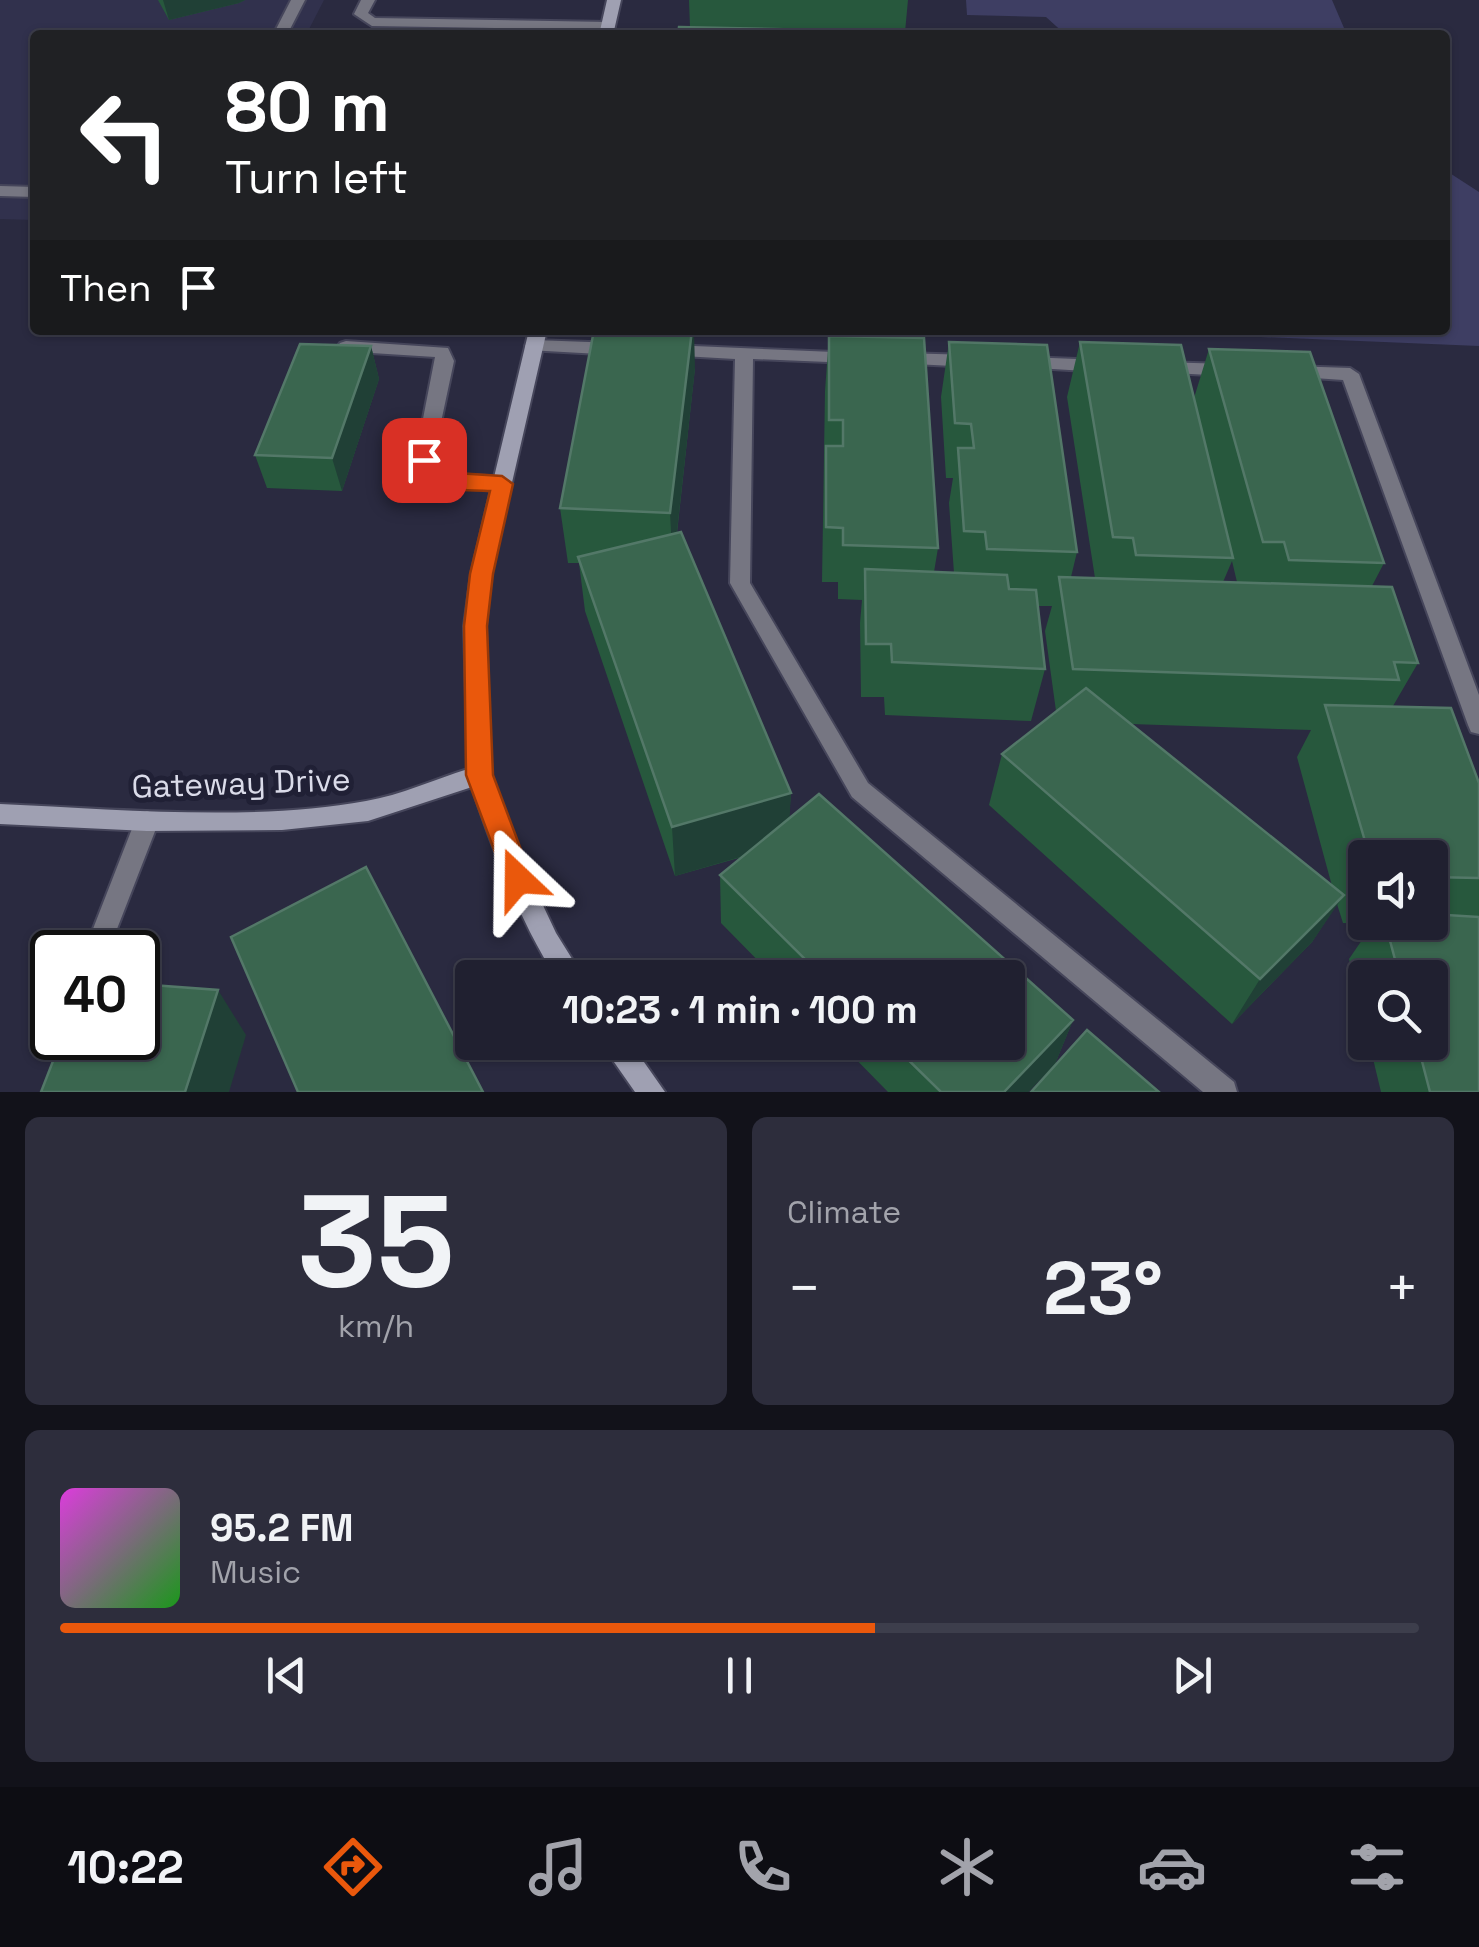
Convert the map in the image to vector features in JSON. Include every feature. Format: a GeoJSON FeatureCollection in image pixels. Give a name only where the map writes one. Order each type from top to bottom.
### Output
{"type":"FeatureCollection","features":[{"type":"Feature","properties":{"kind":"street"},"geometry":{"type":"LineString","coordinates":[[607,30],[614,0]]}},
{"type":"Feature","properties":{"kind":"street"},"geometry":{"type":"LineString","coordinates":[[536,338],[481,574],[476,626],[480,775],[511,864],[559,960]]}},
{"type":"Feature","properties":{"kind":"street","name":"Gateway Drive"},"geometry":{"type":"LineString","coordinates":[[0,814],[147,821],[282,820],[368,811],[480,775]]}},
{"type":"Feature","properties":{"kind":"street"},"geometry":{"type":"LineString","coordinates":[[627,1060],[652,1092]]}},
{"type":"Feature","properties":{"kind":"lane"},"geometry":{"type":"LineString","coordinates":[[283,30],[298,0]]}},
{"type":"Feature","properties":{"kind":"lane"},"geometry":{"type":"LineString","coordinates":[[368,0],[361,14],[372,22],[581,30]]}},
{"type":"Feature","properties":{"kind":"lane"},"geometry":{"type":"LineString","coordinates":[[0,192],[30,192]]}},
{"type":"Feature","properties":{"kind":"lane"},"geometry":{"type":"LineString","coordinates":[[536,338],[639,350],[1350,374],[1479,725]]}},
{"type":"Feature","properties":{"kind":"lane"},"geometry":{"type":"LineString","coordinates":[[339,347],[442,352],[446,361],[424,460],[426,472],[436,479],[502,484]]}},
{"type":"Feature","properties":{"kind":"lane"},"geometry":{"type":"LineString","coordinates":[[744,354],[740,583],[860,790],[1224,1092]]}},
{"type":"Feature","properties":{"kind":"lane"},"geometry":{"type":"LineString","coordinates":[[105,930],[147,821]]}},
{"type":"Feature","properties":{"kind":"shaded area"},"geometry":{"type":"Polygon","coordinates":[[[0,0],[324,0],[309,30],[30,30],[30,220],[0,219],[0,0]]]}},
{"type":"Feature","properties":{"kind":"shaded area"},"geometry":{"type":"Polygon","coordinates":[[[966,0],[1332,0],[1345,30],[1060,30],[1046,17],[967,15],[966,0]]]}},
{"type":"Feature","properties":{"kind":"shaded area"},"geometry":{"type":"Polygon","coordinates":[[[1450,173],[1479,192],[1479,346],[1214,335],[1450,335],[1450,173]]]}},
{"type":"Feature","properties":{"kind":"building"},"geometry":{"type":"Polygon","coordinates":[[[679,27],[815,30],[679,30],[679,27]]]}},
{"type":"Feature","properties":{"kind":"building"},"geometry":{"type":"Polygon","coordinates":[[[593,335],[691,335],[670,513],[560,508],[593,335]]]}},
{"type":"Feature","properties":{"kind":"building"},"geometry":{"type":"Polygon","coordinates":[[[829,336],[924,338],[938,548],[843,545],[843,528],[826,527],[826,446],[843,446],[843,420],[829,420],[829,336]]]}},
{"type":"Feature","properties":{"kind":"building"},"geometry":{"type":"Polygon","coordinates":[[[949,342],[1047,345],[1077,552],[987,549],[985,532],[964,531],[958,448],[974,448],[971,424],[955,423],[949,342]]]}},
{"type":"Feature","properties":{"kind":"building"},"geometry":{"type":"Polygon","coordinates":[[[1080,342],[1181,345],[1233,558],[1136,555],[1133,538],[1113,537],[1080,342]]]}},
{"type":"Feature","properties":{"kind":"building"},"geometry":{"type":"Polygon","coordinates":[[[300,344],[371,346],[332,458],[255,455],[300,344]]]}},
{"type":"Feature","properties":{"kind":"building"},"geometry":{"type":"Polygon","coordinates":[[[1209,349],[1310,352],[1384,563],[1289,560],[1284,542],[1263,542],[1209,349]]]}},
{"type":"Feature","properties":{"kind":"building"},"geometry":{"type":"Polygon","coordinates":[[[681,532],[791,793],[672,827],[578,557],[681,532]]]}},
{"type":"Feature","properties":{"kind":"building"},"geometry":{"type":"Polygon","coordinates":[[[865,569],[1007,575],[1009,589],[1036,590],[1045,669],[892,662],[891,644],[866,644],[865,569]]]}},
{"type":"Feature","properties":{"kind":"building"},"geometry":{"type":"Polygon","coordinates":[[[1059,577],[1392,587],[1418,663],[1394,662],[1399,680],[1073,669],[1059,577]]]}},
{"type":"Feature","properties":{"kind":"building"},"geometry":{"type":"Polygon","coordinates":[[[1086,688],[1344,895],[1260,979],[1002,754],[1086,688]]]}},
{"type":"Feature","properties":{"kind":"building"},"geometry":{"type":"Polygon","coordinates":[[[1325,705],[1451,708],[1479,783],[1479,878],[1448,877],[1448,840],[1365,840],[1325,705]]]}},
{"type":"Feature","properties":{"kind":"building"},"geometry":{"type":"Polygon","coordinates":[[[819,794],[1006,960],[806,960],[720,875],[819,794]]]}},
{"type":"Feature","properties":{"kind":"building"},"geometry":{"type":"Polygon","coordinates":[[[366,867],[455,1038],[455,1060],[466,1060],[483,1092],[298,1092],[231,937],[366,867]]]}},
{"type":"Feature","properties":{"kind":"building"},"geometry":{"type":"Polygon","coordinates":[[[1448,915],[1479,917],[1479,1092],[1430,1092],[1422,1060],[1448,1060],[1448,960],[1395,960],[1390,940],[1448,940],[1448,915]]]}},
{"type":"Feature","properties":{"kind":"building"},"geometry":{"type":"Polygon","coordinates":[[[1025,977],[1073,1020],[1004,1092],[941,1092],[908,1060],[1025,1060],[1025,977]]]}},
{"type":"Feature","properties":{"kind":"building"},"geometry":{"type":"Polygon","coordinates":[[[160,986],[218,990],[185,1092],[41,1092],[53,1060],[160,1060],[160,986]]]}},
{"type":"Feature","properties":{"kind":"building"},"geometry":{"type":"Polygon","coordinates":[[[1087,1030],[1159,1092],[1031,1092],[1087,1030]]]}},
{"type":"Feature","properties":{"kind":"route"},"geometry":{"type":"LineString","coordinates":[[424,460],[426,472],[436,479],[502,484],[481,574],[476,626],[480,775],[518,879]]}}]}
